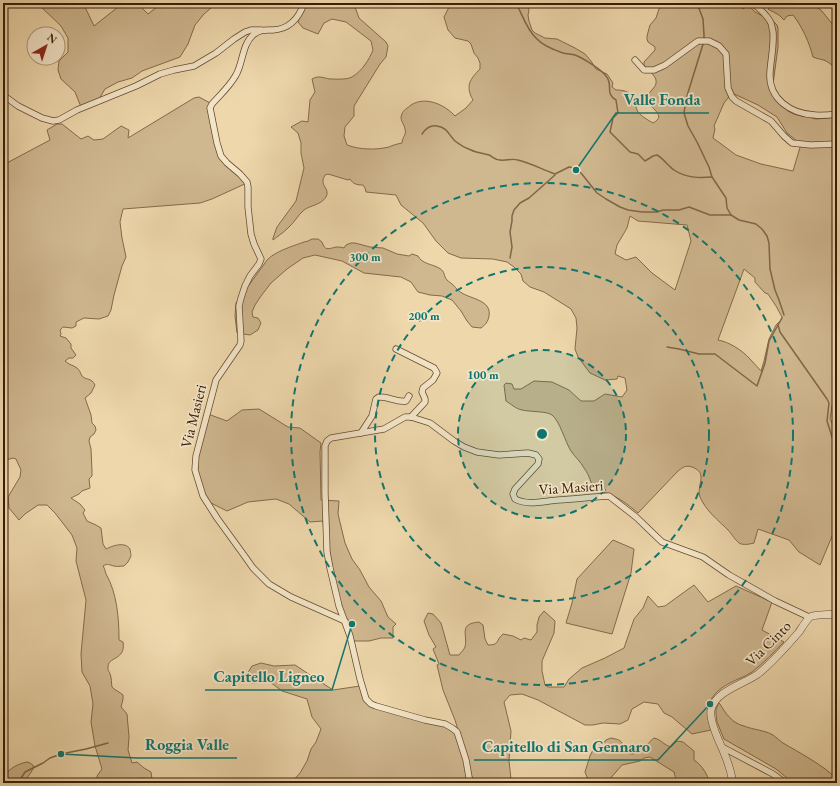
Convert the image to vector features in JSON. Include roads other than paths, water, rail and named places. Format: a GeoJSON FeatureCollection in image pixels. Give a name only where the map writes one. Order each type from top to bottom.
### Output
{"type":"FeatureCollection","features":[{"type":"Feature","properties":{"kind":"street"},"geometry":{"type":"LineString","coordinates":[[3,95],[18,106],[42,118],[54,121],[59,120],[78,110],[136,86],[160,74],[194,66],[216,53],[245,32],[251,30],[275,30],[285,27],[294,21],[299,15],[304,3]]}},
{"type":"Feature","properties":{"kind":"street"},"geometry":{"type":"LineString","coordinates":[[752,3],[765,13],[772,24],[774,42],[770,73],[774,92],[778,99],[784,105],[802,113],[814,115],[837,114]]}},
{"type":"Feature","properties":{"kind":"street","name":"Via Masieri"},"geometry":{"type":"LineString","coordinates":[[261,30],[247,42],[237,74],[210,108],[221,156],[226,163],[240,174],[248,187],[248,207],[251,234],[261,259],[260,264],[250,276],[243,290],[239,306],[241,341],[216,380],[196,456],[195,470],[203,496],[253,568],[271,586],[291,597],[345,621]]}},
{"type":"Feature","properties":{"kind":"street"},"geometry":{"type":"LineString","coordinates":[[635,60],[644,70],[654,70],[698,41],[709,41],[719,46],[726,54],[728,88],[732,97],[736,101],[771,120],[792,143],[811,145],[837,144]]}},
{"type":"Feature","properties":{"kind":"street"},"geometry":{"type":"LineString","coordinates":[[396,348],[434,368],[437,373],[433,380],[423,388],[422,392],[426,399],[425,402],[411,417],[405,417],[384,429],[331,438],[327,441],[325,446],[325,493],[327,552],[339,606],[350,636],[366,698],[371,704],[376,706],[444,724],[452,728],[456,732],[464,754],[469,772],[470,783]]}},
{"type":"Feature","properties":{"kind":"street"},"geometry":{"type":"LineString","coordinates":[[360,433],[372,416],[376,400],[379,397],[383,396],[403,402],[406,401],[409,396]]}},
{"type":"Feature","properties":{"kind":"street","name":"Via Masieri"},"geometry":{"type":"LineString","coordinates":[[411,417],[430,422],[454,441],[477,452],[499,455],[528,453],[536,454],[539,458],[538,464],[515,489],[513,494],[515,499],[520,502],[536,503],[609,496],[636,517],[662,542],[703,557],[728,575],[775,601],[810,617]]}},
{"type":"Feature","properties":{"kind":"street"},"geometry":{"type":"LineString","coordinates":[[810,617],[837,614]]}},
{"type":"Feature","properties":{"kind":"street","name":"Via Cinto"},"geometry":{"type":"LineString","coordinates":[[733,783],[731,773],[714,728],[710,711],[714,702],[726,691],[758,674],[780,653],[800,631],[810,617]]}},
{"type":"Feature","properties":{"kind":"street"},"geometry":{"type":"LineString","coordinates":[[722,747],[772,774],[785,783]]}},
{"type":"Feature","properties":{"kind":"waterway"},"geometry":{"type":"LineString","coordinates":[[516,3],[530,31],[539,41],[552,49],[575,55],[604,73],[608,79],[610,95],[616,100],[618,113],[613,118],[610,132],[630,152],[638,154],[645,161],[657,155],[683,175],[712,177]]}},
{"type":"Feature","properties":{"kind":"waterway"},"geometry":{"type":"LineString","coordinates":[[697,3],[703,19],[704,41],[686,99],[684,113],[688,126],[709,167],[712,177],[726,198],[727,208],[731,215],[739,220],[756,224],[767,236],[769,243],[770,269],[775,290],[784,315]]}},
{"type":"Feature","properties":{"kind":"waterway"},"geometry":{"type":"LineString","coordinates":[[422,134],[428,127],[437,126],[446,130],[455,141],[463,146],[476,152],[489,155],[497,160],[514,159],[555,174],[569,167],[574,168],[581,173],[597,193],[620,207],[628,210],[657,212],[663,210],[679,210],[689,207],[710,215],[731,215]]}},
{"type":"Feature","properties":{"kind":"waterway"},"geometry":{"type":"LineString","coordinates":[[510,258],[512,247],[510,232],[514,210],[520,203],[529,198],[555,175]]}},
{"type":"Feature","properties":{"kind":"waterway"},"geometry":{"type":"LineString","coordinates":[[782,318],[778,325],[780,332],[829,403],[827,421],[833,440],[837,534]]}},
{"type":"Feature","properties":{"kind":"waterway"},"geometry":{"type":"LineString","coordinates":[[667,347],[699,354],[715,354],[757,386],[765,363],[769,341],[778,325]]}},
{"type":"Feature","properties":{"kind":"waterway"},"geometry":{"type":"LineString","coordinates":[[18,783],[25,772],[50,758],[108,743]]}},
{"type":"Feature","properties":{"kind":"place","name":"Valle Fonda"},"geometry":{"type":"Point","coordinates":[576,170]}},
{"type":"Feature","properties":{"kind":"place","name":"Capitello Ligneo"},"geometry":{"type":"Point","coordinates":[352,624]}},
{"type":"Feature","properties":{"kind":"place","name":"Capitello di San Gennaro"},"geometry":{"type":"Point","coordinates":[710,704]}},
{"type":"Feature","properties":{"kind":"place","name":"Roggia Valle"},"geometry":{"type":"Point","coordinates":[61,754]}}]}
